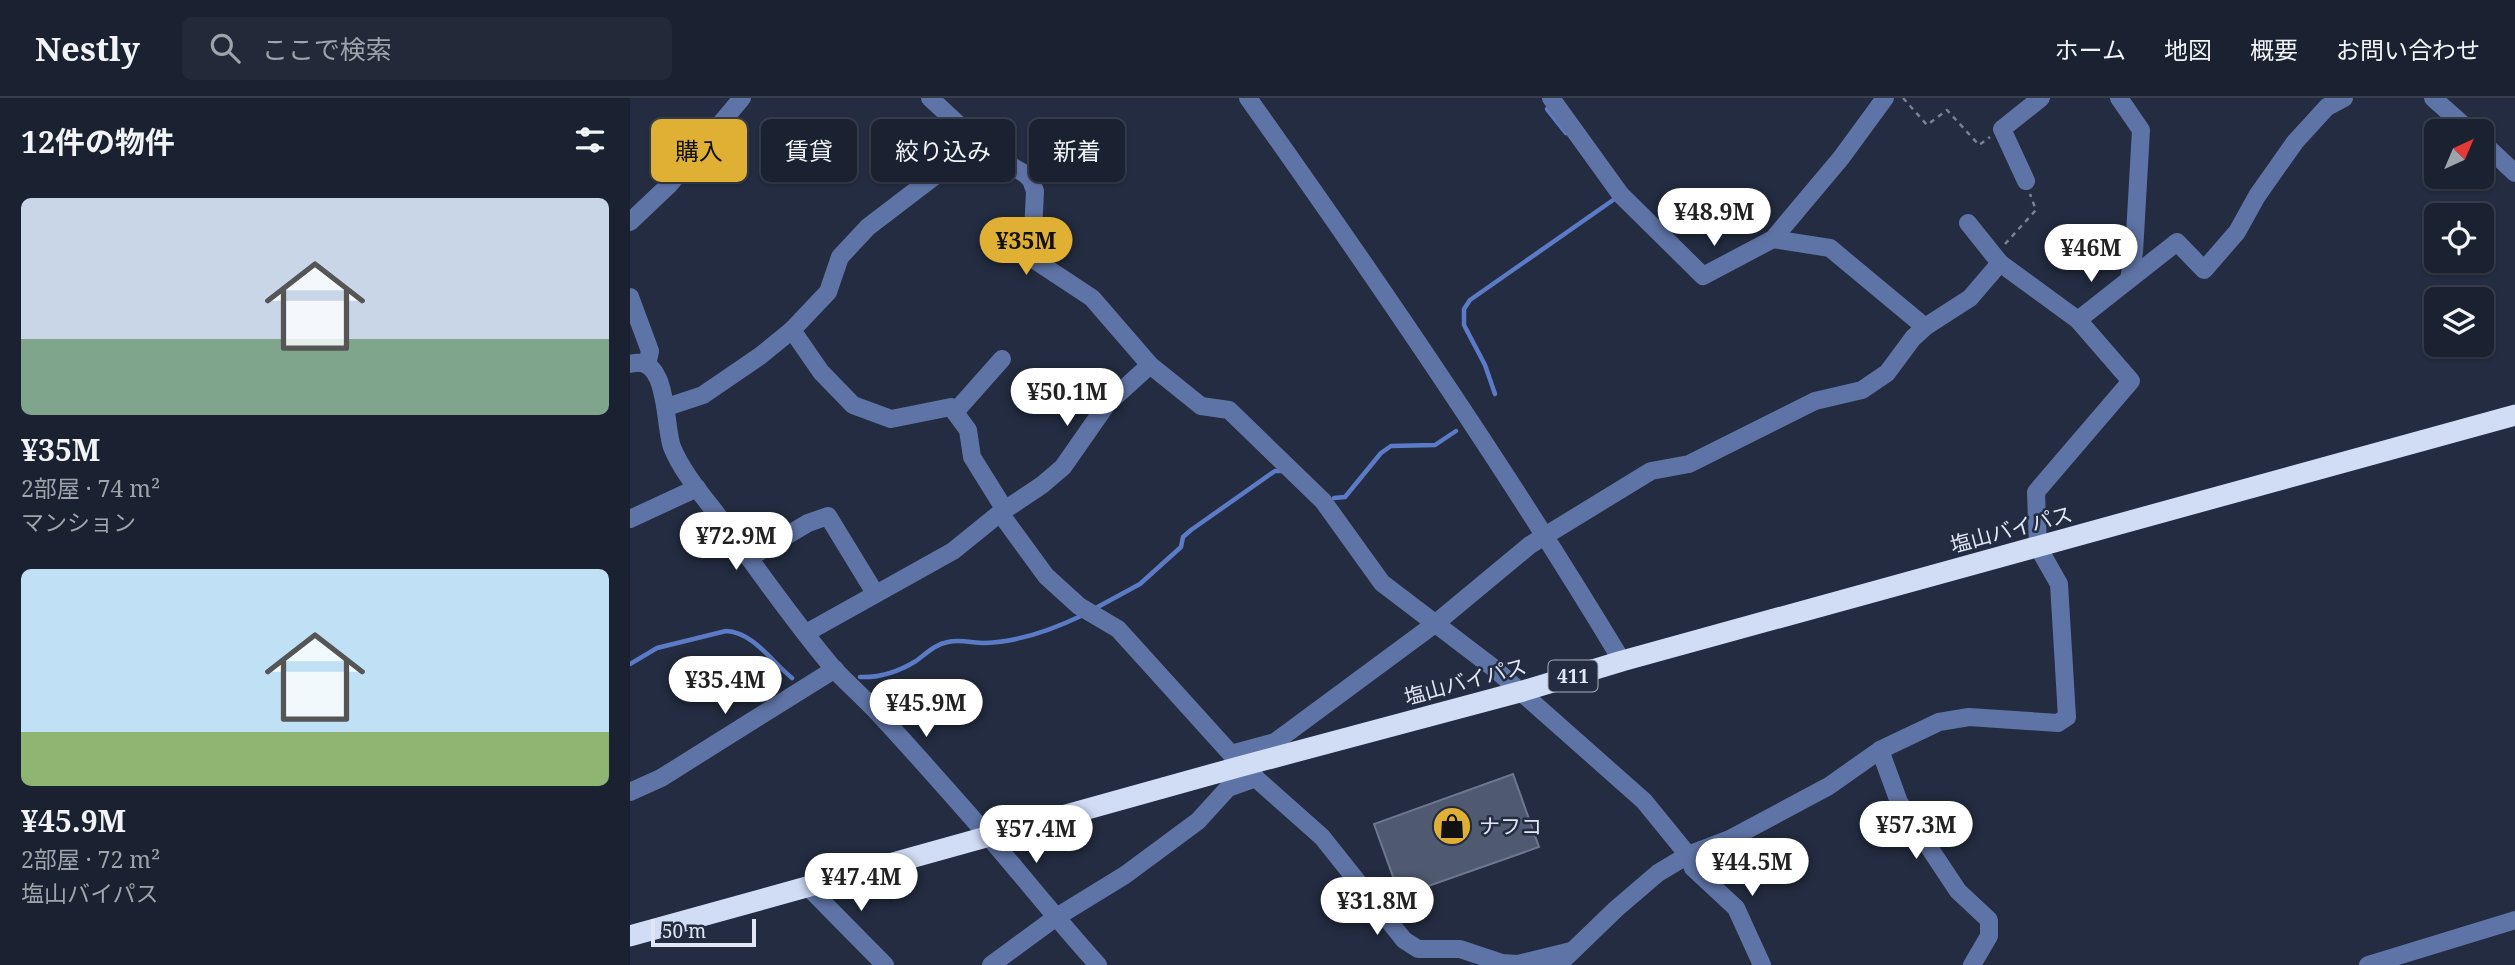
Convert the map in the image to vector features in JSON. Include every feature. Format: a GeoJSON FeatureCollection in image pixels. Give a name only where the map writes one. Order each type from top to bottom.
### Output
{"type":"FeatureCollection","features":[{"type":"Feature","properties":{"kind":"highway","name":"塩山バイパス"},"geometry":{"type":"LineString","coordinates":[[630,936],[2515,415]]}},
{"type":"Feature","properties":{"kind":"street"},"geometry":{"type":"LineString","coordinates":[[630,222],[669,185],[742,98]]}},
{"type":"Feature","properties":{"kind":"street"},"geometry":{"type":"LineString","coordinates":[[930,98],[952,119]]}},
{"type":"Feature","properties":{"kind":"street"},"geometry":{"type":"LineString","coordinates":[[1248,98],[1439,371],[1547,536],[1622,661]]}},
{"type":"Feature","properties":{"kind":"street"},"geometry":{"type":"LineString","coordinates":[[1551,98],[1621,195],[1703,276],[1773,239],[1841,158],[1885,98]]}},
{"type":"Feature","properties":{"kind":"street"},"geometry":{"type":"LineString","coordinates":[[2026,181],[2002,129],[2041,98]]}},
{"type":"Feature","properties":{"kind":"street"},"geometry":{"type":"LineString","coordinates":[[2119,98],[2141,130],[2134,252],[2129,279]]}},
{"type":"Feature","properties":{"kind":"street"},"geometry":{"type":"LineString","coordinates":[[2078,320],[2177,242],[2204,270],[2237,232],[2257,196],[2295,142],[2328,107],[2344,98]]}},
{"type":"Feature","properties":{"kind":"street"},"geometry":{"type":"LineString","coordinates":[[2433,98],[2457,119]]}},
{"type":"Feature","properties":{"kind":"street"},"geometry":{"type":"LineString","coordinates":[[2494,153],[2515,173]]}},
{"type":"Feature","properties":{"kind":"street"},"geometry":{"type":"LineString","coordinates":[[1015,169],[1031,180],[1035,191],[1032,254],[1036,261],[1092,298],[1150,365],[1201,407],[1229,410],[1324,501],[1382,583],[1522,691],[1644,801],[1688,855],[1693,868],[1736,908],[1762,965]]}},
{"type":"Feature","properties":{"kind":"street"},"geometry":{"type":"LineString","coordinates":[[667,407],[703,395],[760,356],[792,330],[828,292],[840,257],[868,228],[928,182]]}},
{"type":"Feature","properties":{"kind":"street"},"geometry":{"type":"LineString","coordinates":[[1558,965],[1658,873],[1688,855],[1730,839],[1829,786],[1880,750],[1939,722],[1969,717],[2058,723],[2067,717],[2059,584],[2038,547],[2036,492],[2131,381],[2078,320],[1997,259],[1968,223]]}},
{"type":"Feature","properties":{"kind":"street"},"geometry":{"type":"LineString","coordinates":[[1773,239],[1830,248],[1925,327]]}},
{"type":"Feature","properties":{"kind":"street"},"geometry":{"type":"LineString","coordinates":[[991,965],[1055,918],[1125,875],[1198,821],[1228,788],[1243,766],[1436,623],[1530,545],[1651,471],[1689,464],[1815,401],[1862,390],[1887,373],[1913,338],[1925,327],[1970,298],[1997,259]]}},
{"type":"Feature","properties":{"kind":"street"},"geometry":{"type":"LineString","coordinates":[[630,297],[650,351],[638,365],[657,375],[667,407],[672,448],[697,488],[835,669],[988,836],[1055,918],[1098,965]]}},
{"type":"Feature","properties":{"kind":"street"},"geometry":{"type":"LineString","coordinates":[[792,330],[821,372],[853,405],[891,419],[951,407],[968,430],[972,457],[1002,512],[1037,565],[1079,606],[1118,629],[1243,766],[1322,837],[1404,940],[1418,949],[1460,949],[1502,963],[1518,964],[1571,951]]}},
{"type":"Feature","properties":{"kind":"street"},"geometry":{"type":"LineString","coordinates":[[955,412],[1002,359]]}},
{"type":"Feature","properties":{"kind":"street"},"geometry":{"type":"LineString","coordinates":[[806,633],[953,551],[1002,512],[1042,485],[1063,467],[1107,404],[1150,365]]}},
{"type":"Feature","properties":{"kind":"street"},"geometry":{"type":"LineString","coordinates":[[630,519],[697,488]]}},
{"type":"Feature","properties":{"kind":"street"},"geometry":{"type":"LineString","coordinates":[[750,558],[808,523],[828,516],[875,593]]}},
{"type":"Feature","properties":{"kind":"street"},"geometry":{"type":"LineString","coordinates":[[630,792],[661,778],[835,669]]}},
{"type":"Feature","properties":{"kind":"street"},"geometry":{"type":"LineString","coordinates":[[1880,750],[1899,802],[1958,891],[1989,920],[1989,936],[1972,965]]}},
{"type":"Feature","properties":{"kind":"street"},"geometry":{"type":"LineString","coordinates":[[808,887],[885,965]]}},
{"type":"Feature","properties":{"kind":"street"},"geometry":{"type":"LineString","coordinates":[[2368,965],[2515,920]]}},
{"type":"Feature","properties":{"kind":"path"},"geometry":{"type":"LineString","coordinates":[[1903,98],[1927,125],[1947,110],[1979,145],[2002,129]]}},
{"type":"Feature","properties":{"kind":"path"},"geometry":{"type":"LineString","coordinates":[[1997,259],[2036,210],[2026,181]]}},
{"type":"Feature","properties":{"kind":"building"},"geometry":{"type":"Polygon","coordinates":[[[1513,774],[1539,847],[1400,896],[1374,824],[1513,774]]]}},
{"type":"Feature","properties":{"kind":"waterway"},"geometry":{"type":"LineString","coordinates":[[1547,109],[1566,133]]}},
{"type":"Feature","properties":{"kind":"waterway"},"geometry":{"type":"LineString","coordinates":[[1495,394],[1485,365],[1464,325],[1464,309],[1470,300],[1616,198]]}},
{"type":"Feature","properties":{"kind":"waterway"},"geometry":{"type":"LineString","coordinates":[[1334,498],[1345,497],[1381,453],[1391,446],[1435,445],[1456,431]]}},
{"type":"Feature","properties":{"kind":"waterway"},"geometry":{"type":"LineString","coordinates":[[1094,609],[1140,584],[1181,547],[1183,537],[1191,530],[1275,471],[1284,471]]}},
{"type":"Feature","properties":{"kind":"waterway"},"geometry":{"type":"LineString","coordinates":[[860,677],[896,671],[943,643],[1010,640],[1048,630],[1083,615]]}},
{"type":"Feature","properties":{"kind":"waterway"},"geometry":{"type":"LineString","coordinates":[[630,664],[657,648],[726,631],[753,642],[792,678]]}},
{"type":"Feature","properties":{"kind":"place","name":"ナフコ"},"geometry":{"type":"Point","coordinates":[1452,826]}}]}
